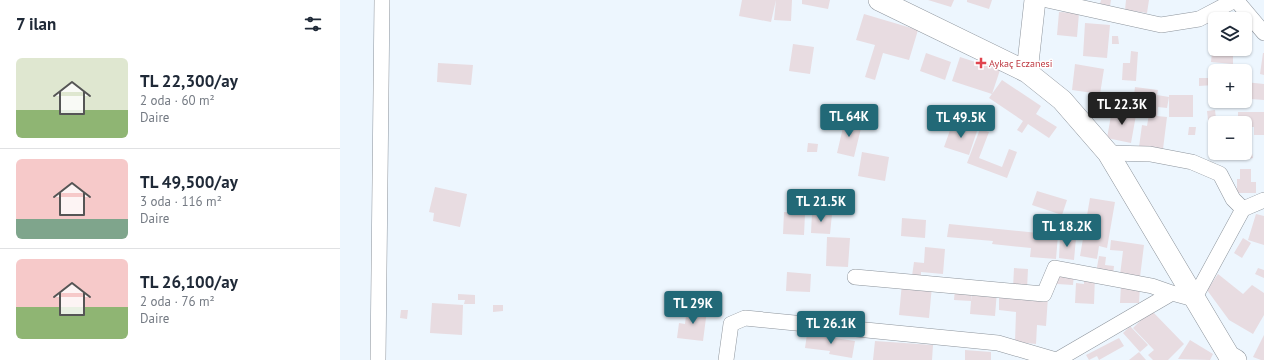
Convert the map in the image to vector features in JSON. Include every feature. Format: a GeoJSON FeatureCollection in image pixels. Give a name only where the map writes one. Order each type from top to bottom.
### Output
{"type":"FeatureCollection","features":[{"type":"Feature","properties":{"kind":"street"},"geometry":{"type":"LineString","coordinates":[[378,360],[382,0]]}},
{"type":"Feature","properties":{"kind":"street"},"geometry":{"type":"LineString","coordinates":[[879,0],[1027,72],[1062,100],[1108,153],[1229,356],[1236,360]]}},
{"type":"Feature","properties":{"kind":"street"},"geometry":{"type":"LineString","coordinates":[[1027,72],[1035,0]]}},
{"type":"Feature","properties":{"kind":"street"},"geometry":{"type":"LineString","coordinates":[[1046,0],[1161,25],[1200,19],[1236,0],[1264,33]]}},
{"type":"Feature","properties":{"kind":"street"},"geometry":{"type":"LineString","coordinates":[[1108,153],[1150,154],[1192,162],[1220,174],[1233,199],[1243,209]]}},
{"type":"Feature","properties":{"kind":"street"},"geometry":{"type":"LineString","coordinates":[[1194,299],[1243,209],[1264,200]]}},
{"type":"Feature","properties":{"kind":"street"},"geometry":{"type":"LineString","coordinates":[[855,277],[1044,294],[1056,268],[1152,286],[1194,299]]}},
{"type":"Feature","properties":{"kind":"street"},"geometry":{"type":"LineString","coordinates":[[726,360],[731,324],[745,318],[998,343],[1057,360],[1172,293]]}},
{"type":"Feature","properties":{"kind":"building"},"geometry":{"type":"Polygon","coordinates":[[[742,0],[776,0],[771,22],[739,16],[742,0]]]}},
{"type":"Feature","properties":{"kind":"building"},"geometry":{"type":"Polygon","coordinates":[[[776,0],[792,0],[791,21],[774,20],[776,0]]]}},
{"type":"Feature","properties":{"kind":"building"},"geometry":{"type":"Polygon","coordinates":[[[802,0],[830,0],[828,9],[802,4],[802,0]]]}},
{"type":"Feature","properties":{"kind":"building"},"geometry":{"type":"Polygon","coordinates":[[[928,0],[954,0],[951,7],[928,0]]]}},
{"type":"Feature","properties":{"kind":"building"},"geometry":{"type":"Polygon","coordinates":[[[967,0],[992,0],[989,9],[967,2],[967,0]]]}},
{"type":"Feature","properties":{"kind":"building"},"geometry":{"type":"Polygon","coordinates":[[[1101,0],[1111,0],[1110,6],[1100,4],[1101,0]]]}},
{"type":"Feature","properties":{"kind":"building"},"geometry":{"type":"Polygon","coordinates":[[[1126,0],[1149,0],[1147,13],[1125,10],[1126,0]]]}},
{"type":"Feature","properties":{"kind":"building"},"geometry":{"type":"Polygon","coordinates":[[[1059,12],[1079,13],[1077,37],[1057,35],[1059,12]]]}},
{"type":"Feature","properties":{"kind":"building"},"geometry":{"type":"Polygon","coordinates":[[[864,14],[918,30],[909,60],[883,53],[875,80],[865,77],[875,45],[856,40],[864,14]]]}},
{"type":"Feature","properties":{"kind":"building"},"geometry":{"type":"Polygon","coordinates":[[[1085,23],[1110,25],[1107,58],[1083,56],[1085,23]]]}},
{"type":"Feature","properties":{"kind":"building"},"geometry":{"type":"Polygon","coordinates":[[[1112,36],[1118,36],[1119,44],[1112,44],[1112,36]]]}},
{"type":"Feature","properties":{"kind":"building"},"geometry":{"type":"Polygon","coordinates":[[[793,44],[814,47],[810,74],[789,71],[793,44]]]}},
{"type":"Feature","properties":{"kind":"building"},"geometry":{"type":"Polygon","coordinates":[[[1131,51],[1138,52],[1136,81],[1122,80],[1123,63],[1130,63],[1131,51]]]}},
{"type":"Feature","properties":{"kind":"building"},"geometry":{"type":"Polygon","coordinates":[[[926,53],[951,62],[945,80],[920,71],[926,53]]]}},
{"type":"Feature","properties":{"kind":"building"},"geometry":{"type":"Polygon","coordinates":[[[1264,53],[1264,75],[1260,74],[1264,53]]]}},
{"type":"Feature","properties":{"kind":"building"},"geometry":{"type":"Polygon","coordinates":[[[1212,56],[1233,56],[1233,64],[1211,62],[1212,56]]]}},
{"type":"Feature","properties":{"kind":"building"},"geometry":{"type":"Polygon","coordinates":[[[960,57],[1000,70],[992,94],[952,81],[960,57]]]}},
{"type":"Feature","properties":{"kind":"building"},"geometry":{"type":"Polygon","coordinates":[[[438,63],[473,65],[471,85],[437,82],[438,63]]]}},
{"type":"Feature","properties":{"kind":"building"},"geometry":{"type":"Polygon","coordinates":[[[1075,64],[1104,69],[1100,94],[1072,90],[1075,64]]]}},
{"type":"Feature","properties":{"kind":"building"},"geometry":{"type":"Polygon","coordinates":[[[1199,78],[1208,78],[1208,85],[1199,86],[1199,78]]]}},
{"type":"Feature","properties":{"kind":"building"},"geometry":{"type":"Polygon","coordinates":[[[1002,80],[1041,106],[1036,114],[1057,127],[1049,138],[1028,124],[1022,133],[1017,130],[1023,121],[989,98],[1002,80]]]}},
{"type":"Feature","properties":{"kind":"building"},"geometry":{"type":"Polygon","coordinates":[[[1252,83],[1264,84],[1264,100],[1252,99],[1252,83]]]}},
{"type":"Feature","properties":{"kind":"building"},"geometry":{"type":"Polygon","coordinates":[[[1135,87],[1158,90],[1157,95],[1169,97],[1167,108],[1158,107],[1157,116],[1167,117],[1163,149],[1139,147],[1142,125],[1147,126],[1149,114],[1132,112],[1135,87]]]}},
{"type":"Feature","properties":{"kind":"building"},"geometry":{"type":"Polygon","coordinates":[[[1169,95],[1193,95],[1193,117],[1169,117],[1169,95]]]}},
{"type":"Feature","properties":{"kind":"building"},"geometry":{"type":"Polygon","coordinates":[[[1112,110],[1136,115],[1131,143],[1107,138],[1112,110]]]}},
{"type":"Feature","properties":{"kind":"building"},"geometry":{"type":"Polygon","coordinates":[[[1215,110],[1216,116],[1208,116],[1208,120],[1207,111],[1215,110]]]}},
{"type":"Feature","properties":{"kind":"building"},"geometry":{"type":"Polygon","coordinates":[[[1238,112],[1264,112],[1264,135],[1254,135],[1252,116],[1238,116],[1238,112]]]}},
{"type":"Feature","properties":{"kind":"building"},"geometry":{"type":"Polygon","coordinates":[[[845,119],[862,124],[854,157],[837,153],[845,119]]]}},
{"type":"Feature","properties":{"kind":"building"},"geometry":{"type":"Polygon","coordinates":[[[953,122],[977,131],[969,155],[944,147],[953,122]]]}},
{"type":"Feature","properties":{"kind":"building"},"geometry":{"type":"Polygon","coordinates":[[[1189,127],[1196,127],[1195,135],[1188,135],[1189,127]]]}},
{"type":"Feature","properties":{"kind":"building"},"geometry":{"type":"Polygon","coordinates":[[[980,129],[989,132],[979,158],[1002,167],[1009,149],[1017,152],[1007,178],[967,163],[980,129]]]}},
{"type":"Feature","properties":{"kind":"building"},"geometry":{"type":"Polygon","coordinates":[[[808,143],[818,144],[817,152],[807,152],[808,143]]]}},
{"type":"Feature","properties":{"kind":"building"},"geometry":{"type":"Polygon","coordinates":[[[862,152],[889,157],[885,181],[858,176],[862,152]]]}},
{"type":"Feature","properties":{"kind":"building"},"geometry":{"type":"Polygon","coordinates":[[[1240,169],[1251,169],[1251,182],[1256,182],[1256,193],[1237,193],[1237,179],[1240,179],[1240,169]]]}},
{"type":"Feature","properties":{"kind":"building"},"geometry":{"type":"Polygon","coordinates":[[[435,187],[467,194],[460,227],[433,221],[434,213],[429,212],[435,187]]]}},
{"type":"Feature","properties":{"kind":"building"},"geometry":{"type":"Polygon","coordinates":[[[1037,191],[1067,200],[1062,215],[1032,205],[1037,191]]]}},
{"type":"Feature","properties":{"kind":"building"},"geometry":{"type":"Polygon","coordinates":[[[1090,198],[1115,202],[1107,248],[1099,246],[1097,259],[1080,256],[1090,198]]]}},
{"type":"Feature","properties":{"kind":"building"},"geometry":{"type":"Polygon","coordinates":[[[784,212],[805,214],[804,235],[783,234],[784,212]]]}},
{"type":"Feature","properties":{"kind":"building"},"geometry":{"type":"Polygon","coordinates":[[[812,213],[832,214],[830,234],[811,233],[812,213]]]}},
{"type":"Feature","properties":{"kind":"building"},"geometry":{"type":"Polygon","coordinates":[[[1256,214],[1264,216],[1264,245],[1248,240],[1256,214]]]}},
{"type":"Feature","properties":{"kind":"building"},"geometry":{"type":"Polygon","coordinates":[[[902,218],[926,220],[925,238],[901,236],[902,218]]]}},
{"type":"Feature","properties":{"kind":"building"},"geometry":{"type":"Polygon","coordinates":[[[1068,220],[1077,220],[1076,236],[1067,235],[1068,220]]]}},
{"type":"Feature","properties":{"kind":"building"},"geometry":{"type":"Polygon","coordinates":[[[949,224],[1058,235],[1056,259],[1030,257],[1031,248],[992,244],[993,241],[947,237],[949,224]]]}},
{"type":"Feature","properties":{"kind":"building"},"geometry":{"type":"Polygon","coordinates":[[[827,237],[850,238],[848,267],[826,266],[827,237]]]}},
{"type":"Feature","properties":{"kind":"building"},"geometry":{"type":"Polygon","coordinates":[[[1060,237],[1076,238],[1074,260],[1059,258],[1060,237]]]}},
{"type":"Feature","properties":{"kind":"building"},"geometry":{"type":"Polygon","coordinates":[[[1243,238],[1251,243],[1242,258],[1234,253],[1243,238]]]}},
{"type":"Feature","properties":{"kind":"building"},"geometry":{"type":"Polygon","coordinates":[[[1111,240],[1144,245],[1140,277],[1120,275],[1123,251],[1110,250],[1111,240]]]}},
{"type":"Feature","properties":{"kind":"building"},"geometry":{"type":"Polygon","coordinates":[[[925,247],[945,249],[943,274],[921,272],[921,277],[912,276],[914,262],[924,263],[925,247]]]}},
{"type":"Feature","properties":{"kind":"building"},"geometry":{"type":"Polygon","coordinates":[[[1099,256],[1106,257],[1105,265],[1114,266],[1113,275],[1096,273],[1099,256]]]}},
{"type":"Feature","properties":{"kind":"building"},"geometry":{"type":"Polygon","coordinates":[[[1014,268],[1028,269],[1027,289],[1013,288],[1014,268]]]}},
{"type":"Feature","properties":{"kind":"building"},"geometry":{"type":"Polygon","coordinates":[[[1258,268],[1264,270],[1264,278],[1255,274],[1258,268]]]}},
{"type":"Feature","properties":{"kind":"building"},"geometry":{"type":"Polygon","coordinates":[[[787,272],[811,274],[810,292],[786,291],[787,272]]]}},
{"type":"Feature","properties":{"kind":"building"},"geometry":{"type":"Polygon","coordinates":[[[1057,272],[1074,273],[1073,285],[1057,284],[1057,272]]]}},
{"type":"Feature","properties":{"kind":"building"},"geometry":{"type":"Polygon","coordinates":[[[1218,274],[1243,294],[1252,285],[1264,293],[1264,315],[1253,334],[1229,320],[1207,290],[1218,274]]]}},
{"type":"Feature","properties":{"kind":"building"},"geometry":{"type":"Polygon","coordinates":[[[1084,275],[1095,276],[1094,304],[1075,303],[1076,283],[1084,284],[1084,275]]]}},
{"type":"Feature","properties":{"kind":"building"},"geometry":{"type":"Polygon","coordinates":[[[902,283],[932,286],[929,318],[899,315],[902,283]]]}},
{"type":"Feature","properties":{"kind":"building"},"geometry":{"type":"Polygon","coordinates":[[[1121,285],[1140,286],[1139,303],[1120,303],[1121,285]]]}},
{"type":"Feature","properties":{"kind":"building"},"geometry":{"type":"Polygon","coordinates":[[[955,288],[971,289],[971,301],[954,300],[955,288]]]}},
{"type":"Feature","properties":{"kind":"building"},"geometry":{"type":"Polygon","coordinates":[[[972,289],[997,291],[995,316],[970,314],[972,289]]]}},
{"type":"Feature","properties":{"kind":"building"},"geometry":{"type":"Polygon","coordinates":[[[458,294],[475,295],[475,304],[464,304],[465,300],[458,300],[458,294]]]}},
{"type":"Feature","properties":{"kind":"building"},"geometry":{"type":"Polygon","coordinates":[[[999,295],[1048,297],[1046,326],[1037,325],[1036,344],[1015,342],[1016,312],[999,310],[999,295]]]}},
{"type":"Feature","properties":{"kind":"building"},"geometry":{"type":"Polygon","coordinates":[[[432,303],[463,305],[462,335],[430,333],[432,303]]]}},
{"type":"Feature","properties":{"kind":"building"},"geometry":{"type":"Polygon","coordinates":[[[493,305],[503,305],[503,311],[493,312],[493,305]]]}},
{"type":"Feature","properties":{"kind":"building"},"geometry":{"type":"Polygon","coordinates":[[[687,307],[707,310],[703,341],[677,338],[679,323],[685,324],[687,307]]]}},
{"type":"Feature","properties":{"kind":"building"},"geometry":{"type":"Polygon","coordinates":[[[401,310],[408,310],[407,319],[400,318],[401,310]]]}},
{"type":"Feature","properties":{"kind":"building"},"geometry":{"type":"Polygon","coordinates":[[[1151,310],[1184,344],[1168,360],[1153,360],[1148,355],[1154,350],[1133,328],[1151,310]]]}},
{"type":"Feature","properties":{"kind":"building"},"geometry":{"type":"Polygon","coordinates":[[[1130,326],[1148,345],[1140,352],[1123,333],[1130,326]]]}},
{"type":"Feature","properties":{"kind":"building"},"geometry":{"type":"Polygon","coordinates":[[[807,334],[855,341],[852,358],[829,354],[830,351],[805,348],[807,334]]]}},
{"type":"Feature","properties":{"kind":"building"},"geometry":{"type":"Polygon","coordinates":[[[1264,335],[1264,360],[1261,360],[1253,357],[1264,335]]]}},
{"type":"Feature","properties":{"kind":"building"},"geometry":{"type":"Polygon","coordinates":[[[1119,338],[1124,346],[1099,360],[1097,356],[1089,360],[1086,355],[1119,338]]]}},
{"type":"Feature","properties":{"kind":"building"},"geometry":{"type":"Polygon","coordinates":[[[1190,340],[1213,354],[1210,360],[1178,359],[1190,340]]]}},
{"type":"Feature","properties":{"kind":"building"},"geometry":{"type":"Polygon","coordinates":[[[875,341],[933,345],[932,360],[873,360],[875,341]]]}},
{"type":"Feature","properties":{"kind":"building"},"geometry":{"type":"Polygon","coordinates":[[[965,350],[991,352],[991,360],[965,360],[965,350]]]}},
{"type":"Feature","properties":{"kind":"building"},"geometry":{"type":"Polygon","coordinates":[[[1139,352],[1146,360],[1129,360],[1139,352]]]}},
{"type":"Feature","properties":{"kind":"place","name":"Aykaç Eczanesi"},"geometry":{"type":"Point","coordinates":[981,63]}}]}
